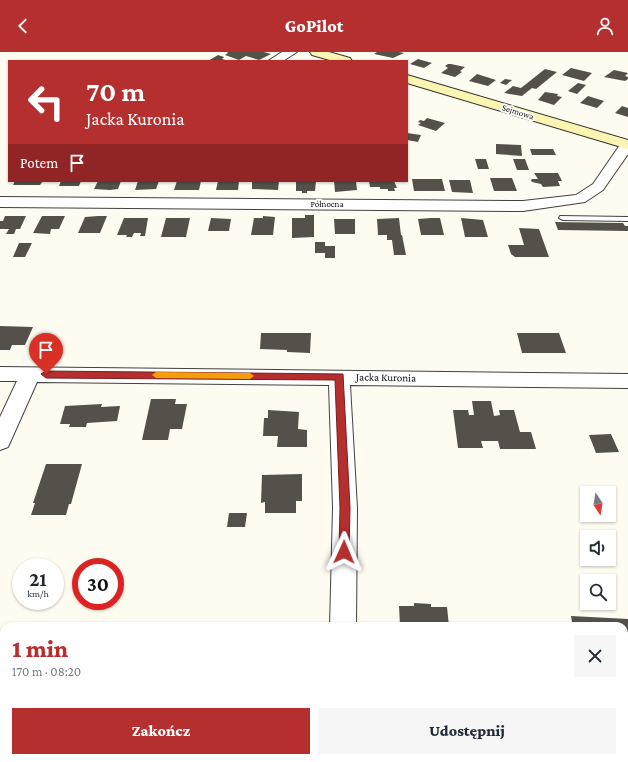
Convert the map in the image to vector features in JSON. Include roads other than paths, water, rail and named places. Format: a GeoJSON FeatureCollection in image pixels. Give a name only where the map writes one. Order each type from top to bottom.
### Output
{"type":"FeatureCollection","features":[{"type":"Feature","properties":{"kind":"main road"},"geometry":{"type":"LineString","coordinates":[[316,52],[343,60]]}},
{"type":"Feature","properties":{"kind":"main road","name":"Sejmowa"},"geometry":{"type":"LineString","coordinates":[[408,79],[628,145]]}},
{"type":"Feature","properties":{"kind":"street"},"geometry":{"type":"LineString","coordinates":[[276,60],[291,52]]}},
{"type":"Feature","properties":{"kind":"street","name":"Północna"},"geometry":{"type":"LineString","coordinates":[[0,202],[523,206],[580,199],[598,187],[628,145]]}},
{"type":"Feature","properties":{"kind":"street","name":"Jacka Kuronia"},"geometry":{"type":"LineString","coordinates":[[0,374],[340,377],[627,384]]}},
{"type":"Feature","properties":{"kind":"street"},"geometry":{"type":"LineString","coordinates":[[0,441],[30,374]]}},
{"type":"Feature","properties":{"kind":"street"},"geometry":{"type":"LineString","coordinates":[[340,377],[345,508],[343,622]]}},
{"type":"Feature","properties":{"kind":"lane"},"geometry":{"type":"LineString","coordinates":[[563,218],[628,218]]}}]}
